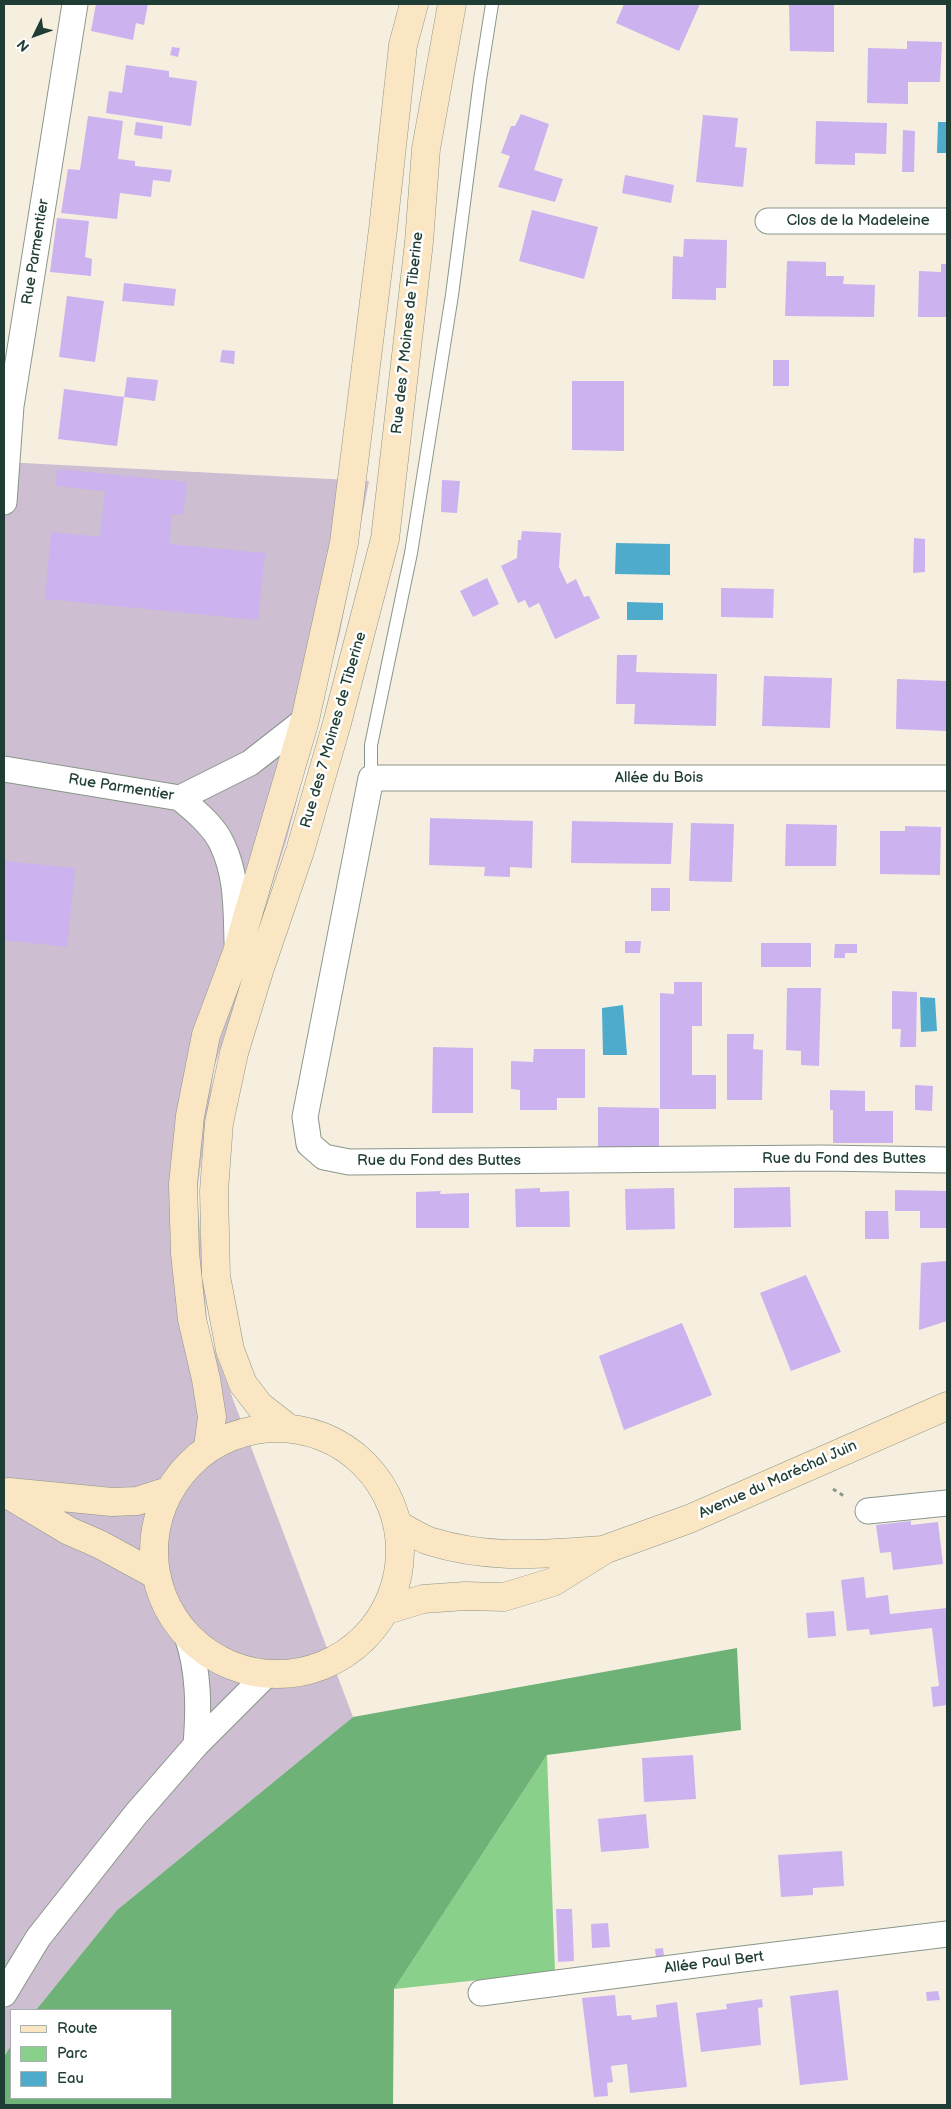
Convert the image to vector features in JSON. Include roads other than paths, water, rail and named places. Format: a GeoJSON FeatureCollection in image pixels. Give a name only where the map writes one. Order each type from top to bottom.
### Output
{"type":"FeatureCollection","features":[{"type":"Feature","properties":{"kind":"main road","name":"Rue des 7 Moines de Tiberine"},"geometry":{"type":"LineString","coordinates":[[208,1447],[212,1417],[206,1380],[192,1319],[185,1253],[183,1184],[190,1116],[206,1035],[237,952],[306,720],[344,544],[382,239],[403,46],[414,4]]}},
{"type":"Feature","properties":{"kind":"main road","name":"Rue des 7 Moines de Tiberine"},"geometry":{"type":"LineString","coordinates":[[287,1427],[260,1406],[243,1384],[230,1350],[216,1276],[214,1191],[219,1123],[234,1053],[260,968],[300,852],[337,723],[385,539],[419,242],[426,149],[442,51],[452,4]]}},
{"type":"Feature","properties":{"kind":"main road","name":"Avenue du Maréchal Juin"},"geometry":{"type":"LineString","coordinates":[[387,1610],[423,1599],[465,1596],[504,1597],[553,1582],[606,1549],[689,1519],[947,1406]]}},
{"type":"Feature","properties":{"kind":"main road"},"geometry":{"type":"LineString","coordinates":[[287,1427],[326,1436],[359,1458],[384,1488],[398,1525],[401,1554],[397,1582],[387,1610],[365,1639],[336,1660],[303,1672],[267,1674],[238,1668],[211,1654],[187,1636],[168,1608],[156,1575],[155,1532],[168,1492],[186,1467],[208,1447],[246,1430],[287,1427]]}},
{"type":"Feature","properties":{"kind":"main road"},"geometry":{"type":"LineString","coordinates":[[4,1492],[112,1502],[137,1501],[168,1492]]}},
{"type":"Feature","properties":{"kind":"main road"},"geometry":{"type":"LineString","coordinates":[[4,1492],[69,1531],[100,1544],[156,1575]]}},
{"type":"Feature","properties":{"kind":"main road","name":"Avenue du Maréchal Juin"},"geometry":{"type":"LineString","coordinates":[[398,1525],[428,1540],[474,1552],[521,1555],[606,1549]]}},
{"type":"Feature","properties":{"kind":"street","name":"Rue Parmentier"},"geometry":{"type":"LineString","coordinates":[[4,502],[11,406],[75,4]]}},
{"type":"Feature","properties":{"kind":"street","name":"Clos de la Madeleine"},"geometry":{"type":"LineString","coordinates":[[768,222],[947,221]]}},
{"type":"Feature","properties":{"kind":"street","name":"Rue Parmentier"},"geometry":{"type":"LineString","coordinates":[[4,769],[180,798],[250,763],[306,720]]}},
{"type":"Feature","properties":{"kind":"street","name":"Allée du Bois"},"geometry":{"type":"LineString","coordinates":[[371,778],[947,778]]}},
{"type":"Feature","properties":{"kind":"street","name":"Rue du Fond des Buttes"},"geometry":{"type":"LineString","coordinates":[[371,778],[305,1117],[308,1144],[324,1157],[349,1162],[811,1158],[947,1160]]}},
{"type":"Feature","properties":{"kind":"street"},"geometry":{"type":"LineString","coordinates":[[180,798],[202,818],[222,842],[235,882],[237,952]]}},
{"type":"Feature","properties":{"kind":"street"},"geometry":{"type":"LineString","coordinates":[[868,1511],[947,1503]]}},
{"type":"Feature","properties":{"kind":"street"},"geometry":{"type":"LineString","coordinates":[[187,1636],[194,1655],[199,1711],[196,1745]]}},
{"type":"Feature","properties":{"kind":"street"},"geometry":{"type":"LineString","coordinates":[[4,1994],[38,1938],[136,1814],[196,1745],[267,1674]]}},
{"type":"Feature","properties":{"kind":"street","name":"Allée Paul Bert"},"geometry":{"type":"LineString","coordinates":[[481,1993],[728,1960],[947,1934]]}},
{"type":"Feature","properties":{"kind":"lane"},"geometry":{"type":"LineString","coordinates":[[371,778],[371,745],[411,553],[452,295],[480,80],[492,4]]}},
{"type":"Feature","properties":{"kind":"water"},"geometry":{"type":"Polygon","coordinates":[[[938,122],[947,122],[947,153],[937,153],[938,122]]]}},
{"type":"Feature","properties":{"kind":"water"},"geometry":{"type":"Polygon","coordinates":[[[616,543],[670,544],[670,575],[615,574],[616,543]]]}},
{"type":"Feature","properties":{"kind":"water"},"geometry":{"type":"Polygon","coordinates":[[[627,602],[663,603],[663,620],[627,620],[627,602]]]}},
{"type":"Feature","properties":{"kind":"water"},"geometry":{"type":"Polygon","coordinates":[[[920,997],[935,998],[937,1031],[921,1032],[920,997]]]}},
{"type":"Feature","properties":{"kind":"water"},"geometry":{"type":"Polygon","coordinates":[[[623,1005],[627,1055],[603,1055],[602,1008],[623,1005]]]}}]}
